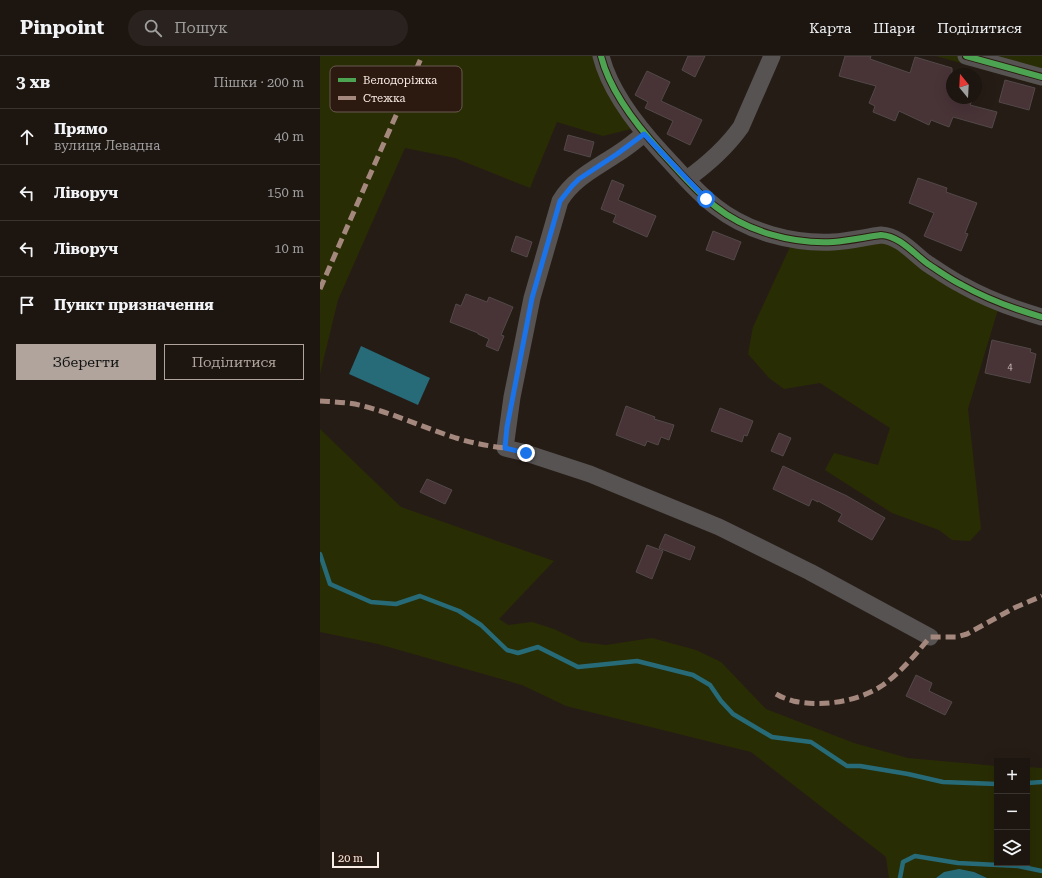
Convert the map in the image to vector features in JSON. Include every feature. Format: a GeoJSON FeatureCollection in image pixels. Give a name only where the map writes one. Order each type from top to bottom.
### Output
{"type":"FeatureCollection","features":[{"type":"Feature","properties":{"kind":"street"},"geometry":{"type":"LineString","coordinates":[[601,56],[607,74],[614,87],[632,118],[644,134],[687,179],[716,207],[729,217],[752,228],[783,237],[817,242],[835,242],[887,235],[894,238],[927,263],[962,285],[1004,305],[1042,317]]}},
{"type":"Feature","properties":{"kind":"street"},"geometry":{"type":"LineString","coordinates":[[687,179],[712,160],[735,136],[741,126],[772,56]]}},
{"type":"Feature","properties":{"kind":"street"},"geometry":{"type":"LineString","coordinates":[[966,56],[1042,77]]}},
{"type":"Feature","properties":{"kind":"street"},"geometry":{"type":"LineString","coordinates":[[644,134],[627,148],[579,179],[568,189],[560,201],[532,298],[512,397],[505,448],[526,453],[590,474],[719,527],[817,576],[930,637]]}},
{"type":"Feature","properties":{"kind":"green space"},"geometry":{"type":"Polygon","coordinates":[[[320,56],[605,56],[643,126],[603,136],[557,122],[530,188],[455,158],[405,148],[338,300],[320,374],[320,56]]]}},
{"type":"Feature","properties":{"kind":"green space"},"geometry":{"type":"Polygon","coordinates":[[[936,56],[1042,56],[1042,86],[982,68],[936,56]]]}},
{"type":"Feature","properties":{"kind":"green space"},"geometry":{"type":"Polygon","coordinates":[[[863,237],[895,243],[999,306],[968,409],[981,529],[970,541],[952,540],[939,530],[892,513],[825,470],[834,453],[878,465],[890,428],[820,383],[784,389],[769,378],[748,354],[753,327],[790,247],[863,237]]]}},
{"type":"Feature","properties":{"kind":"green space"},"geometry":{"type":"Polygon","coordinates":[[[320,429],[401,507],[554,561],[499,619],[508,625],[532,622],[554,629],[581,642],[606,645],[652,638],[696,650],[721,662],[766,709],[854,743],[908,758],[994,766],[994,866],[1030,866],[1030,767],[1042,768],[1042,878],[987,878],[974,872],[949,871],[936,878],[889,878],[886,857],[751,752],[566,706],[522,685],[378,644],[320,632],[320,429]]]}},
{"type":"Feature","properties":{"kind":"water"},"geometry":{"type":"Polygon","coordinates":[[[361,346],[430,378],[418,405],[349,374],[361,346]]]}},
{"type":"Feature","properties":{"kind":"water"},"geometry":{"type":"Polygon","coordinates":[[[959,869],[974,872],[987,878],[936,878],[944,872],[959,869]]]}},
{"type":"Feature","properties":{"kind":"building"},"geometry":{"type":"Polygon","coordinates":[[[688,56],[705,56],[695,77],[682,70],[688,56]]]}},
{"type":"Feature","properties":{"kind":"building"},"geometry":{"type":"Polygon","coordinates":[[[845,56],[871,56],[870,59],[910,73],[915,57],[952,68],[946,68],[946,104],[970,104],[997,112],[992,128],[953,117],[949,127],[931,120],[929,125],[899,111],[895,121],[873,112],[875,106],[869,103],[876,86],[839,76],[845,56]]]}},
{"type":"Feature","properties":{"kind":"building"},"geometry":{"type":"Polygon","coordinates":[[[647,71],[670,82],[661,101],[702,120],[690,145],[667,134],[673,121],[645,108],[648,102],[635,95],[647,71]]]}},
{"type":"Feature","properties":{"kind":"building"},"geometry":{"type":"Polygon","coordinates":[[[1005,80],[1035,88],[1029,110],[999,102],[1005,80]]]}},
{"type":"Feature","properties":{"kind":"building"},"geometry":{"type":"Polygon","coordinates":[[[568,135],[594,142],[590,157],[564,150],[568,135]]]}},
{"type":"Feature","properties":{"kind":"building"},"geometry":{"type":"Polygon","coordinates":[[[918,178],[947,188],[946,192],[977,203],[965,233],[968,234],[961,251],[924,236],[934,213],[909,203],[918,178]]]}},
{"type":"Feature","properties":{"kind":"building"},"geometry":{"type":"Polygon","coordinates":[[[612,180],[624,185],[618,200],[656,216],[647,237],[613,222],[616,215],[601,209],[612,180]]]}},
{"type":"Feature","properties":{"kind":"building"},"geometry":{"type":"Polygon","coordinates":[[[713,231],[741,242],[734,260],[706,250],[713,231]]]}},
{"type":"Feature","properties":{"kind":"building"},"geometry":{"type":"Polygon","coordinates":[[[516,236],[532,242],[527,257],[511,251],[516,236]]]}},
{"type":"Feature","properties":{"kind":"building"},"geometry":{"type":"Polygon","coordinates":[[[466,294],[487,302],[489,297],[513,307],[501,335],[504,336],[498,351],[486,346],[489,339],[450,322],[456,304],[461,306],[466,294]]]}},
{"type":"Feature","properties":{"kind":"building"},"geometry":{"type":"Polygon","coordinates":[[[992,340],[1031,349],[1030,352],[1036,354],[1030,383],[985,373],[992,340]]]}},
{"type":"Feature","properties":{"kind":"building"},"geometry":{"type":"Polygon","coordinates":[[[626,406],[655,417],[654,419],[674,425],[669,440],[661,437],[658,445],[647,441],[645,446],[616,435],[626,406]]]}},
{"type":"Feature","properties":{"kind":"building"},"geometry":{"type":"Polygon","coordinates":[[[720,408],[753,421],[747,436],[744,435],[742,442],[711,431],[720,408]]]}},
{"type":"Feature","properties":{"kind":"building"},"geometry":{"type":"Polygon","coordinates":[[[779,433],[791,438],[783,456],[771,451],[779,433]]]}},
{"type":"Feature","properties":{"kind":"building"},"geometry":{"type":"Polygon","coordinates":[[[783,466],[847,496],[885,518],[872,540],[838,521],[842,514],[818,501],[812,499],[809,506],[773,489],[783,466]]]}},
{"type":"Feature","properties":{"kind":"building"},"geometry":{"type":"Polygon","coordinates":[[[427,479],[452,490],[445,504],[420,492],[427,479]]]}},
{"type":"Feature","properties":{"kind":"building"},"geometry":{"type":"Polygon","coordinates":[[[665,534],[695,547],[690,560],[659,548],[665,534]]]}},
{"type":"Feature","properties":{"kind":"building"},"geometry":{"type":"Polygon","coordinates":[[[647,545],[663,551],[652,579],[636,572],[647,545]]]}},
{"type":"Feature","properties":{"kind":"building"},"geometry":{"type":"Polygon","coordinates":[[[916,675],[932,683],[929,691],[952,702],[945,715],[906,696],[916,675]]]}},
{"type":"Feature","properties":{"kind":"waterway"},"geometry":{"type":"LineString","coordinates":[[320,554],[330,584],[371,602],[396,604],[420,596],[459,611],[481,625],[507,650],[518,653],[538,647],[578,667],[637,661],[693,675],[710,685],[721,701],[733,714],[772,737],[811,742],[847,766],[860,766],[908,774],[943,782],[994,784]]}},
{"type":"Feature","properties":{"kind":"waterway"},"geometry":{"type":"LineString","coordinates":[[1030,783],[1042,782]]}},
{"type":"Feature","properties":{"kind":"waterway"},"geometry":{"type":"LineString","coordinates":[[900,878],[903,862],[915,856],[958,863],[1018,866],[1042,871]]}},
{"type":"Feature","properties":{"kind":"marked path"},"geometry":{"type":"LineString","coordinates":[[418,66],[422,56]]}},
{"type":"Feature","properties":{"kind":"marked path"},"geometry":{"type":"LineString","coordinates":[[320,289],[397,112]]}},
{"type":"Feature","properties":{"kind":"marked path"},"geometry":{"type":"LineString","coordinates":[[320,401],[363,406],[462,440],[505,448]]}},
{"type":"Feature","properties":{"kind":"marked path"},"geometry":{"type":"LineString","coordinates":[[776,694],[793,701],[804,703],[840,702],[862,696],[883,685],[902,669],[930,637],[957,637],[967,634],[1014,608],[1042,596]]}},
{"type":"Feature","properties":{"kind":"cycle path"},"geometry":{"type":"LineString","coordinates":[[601,56],[605,69],[618,96],[644,132],[695,188],[716,207],[729,216],[757,230],[772,235],[802,241],[833,242],[881,235],[888,236],[901,242],[928,264],[971,290],[1021,311],[1042,317]]}},
{"type":"Feature","properties":{"kind":"cycle path"},"geometry":{"type":"LineString","coordinates":[[966,56],[1042,77]]}},
{"type":"Feature","properties":{"kind":"route"},"geometry":{"type":"LineString","coordinates":[[526,453],[505,448],[507,427],[532,298],[560,201],[565,193],[579,179],[644,134],[706,199]]}}]}
